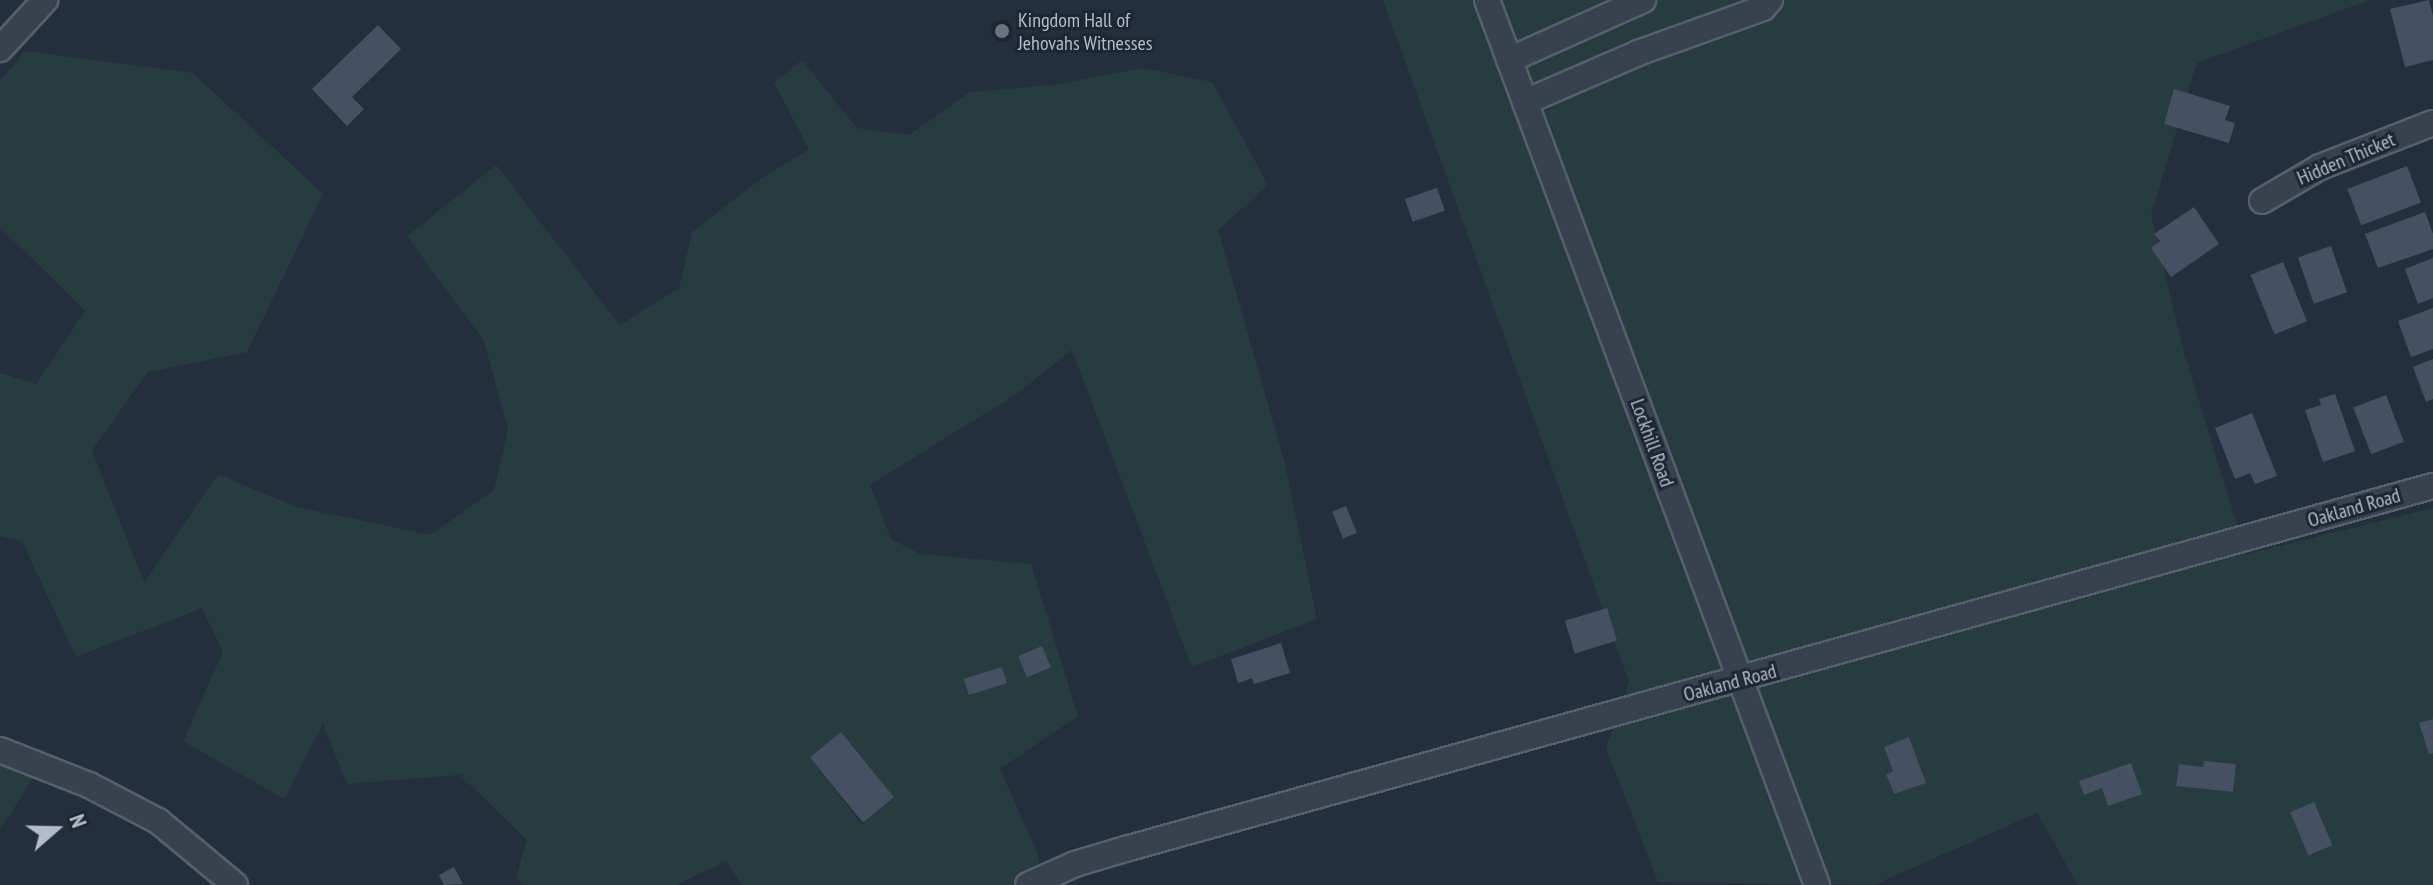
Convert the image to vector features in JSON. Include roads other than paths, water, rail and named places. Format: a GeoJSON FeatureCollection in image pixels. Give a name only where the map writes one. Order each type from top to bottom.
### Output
{"type":"FeatureCollection","features":[{"type":"Feature","properties":{"kind":"street"},"geometry":{"type":"LineString","coordinates":[[0,49],[45,0]]}},
{"type":"Feature","properties":{"kind":"street","name":"Lockhill Road"},"geometry":{"type":"LineString","coordinates":[[1487,0],[1817,885]]}},
{"type":"Feature","properties":{"kind":"street"},"geometry":{"type":"LineString","coordinates":[[1509,60],[1643,0]]}},
{"type":"Feature","properties":{"kind":"street"},"geometry":{"type":"LineString","coordinates":[[1525,102],[1638,53],[1763,8],[1770,0]]}},
{"type":"Feature","properties":{"kind":"street","name":"Hidden Thicket"},"geometry":{"type":"LineString","coordinates":[[2262,201],[2320,167],[2433,123]]}},
{"type":"Feature","properties":{"kind":"street","name":"Oakland Road"},"geometry":{"type":"LineString","coordinates":[[1028,885],[1075,864],[1129,848],[1741,681],[2433,486]]}},
{"type":"Feature","properties":{"kind":"street"},"geometry":{"type":"LineString","coordinates":[[0,750],[89,785],[158,821],[235,885]]}},
{"type":"Feature","properties":{"kind":"place","name":"Kingdom Hall of Jehovahs Witnesses"},"geometry":{"type":"Point","coordinates":[1002,31]}}]}
